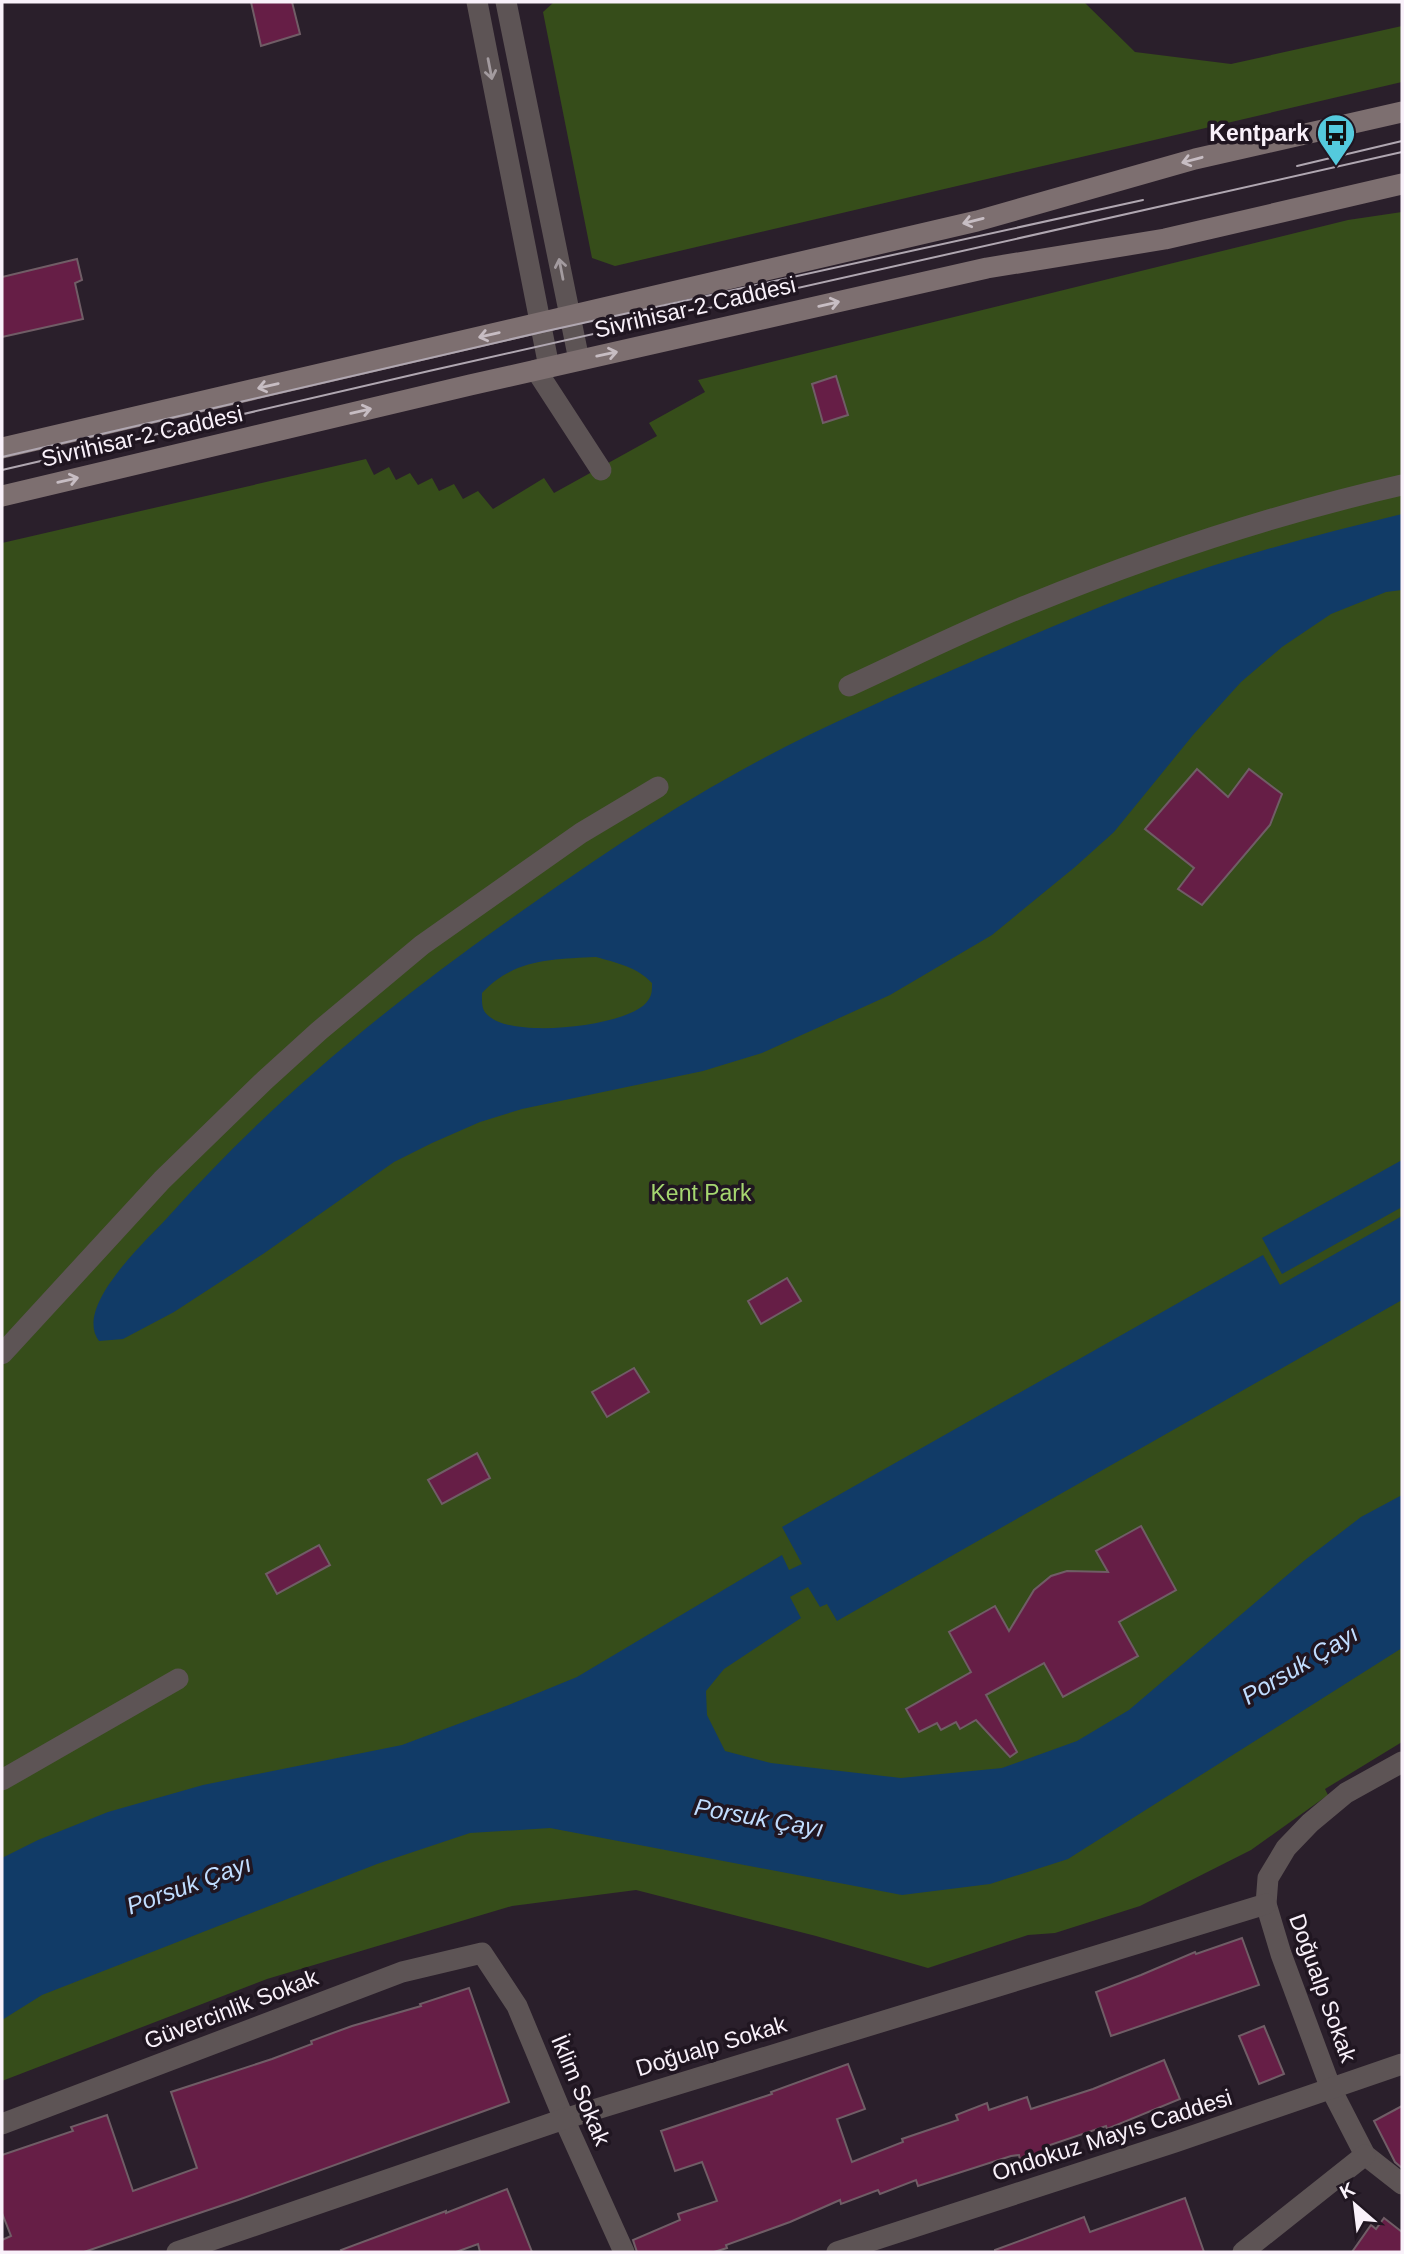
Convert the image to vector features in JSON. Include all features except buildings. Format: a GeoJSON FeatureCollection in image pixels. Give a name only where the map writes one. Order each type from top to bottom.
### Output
{"type":"FeatureCollection","features":[{"type":"Feature","properties":{"kind":"main road"},"geometry":{"type":"LineString","coordinates":[[2,448],[977,221],[1195,159],[1402,112]]}},
{"type":"Feature","properties":{"kind":"main road","name":"Sivrihisar-2 Caddesi"},"geometry":{"type":"LineString","coordinates":[[2,496],[543,368],[987,268],[1166,239],[1402,184]]}},
{"type":"Feature","properties":{"kind":"street"},"geometry":{"type":"LineString","coordinates":[[477,2],[540,323],[543,368],[601,470]]}},
{"type":"Feature","properties":{"kind":"street"},"geometry":{"type":"LineString","coordinates":[[506,2],[579,360]]}},
{"type":"Feature","properties":{"kind":"street"},"geometry":{"type":"LineString","coordinates":[[849,686],[1026,605],[1192,544],[1336,500],[1402,485]]}},
{"type":"Feature","properties":{"kind":"street"},"geometry":{"type":"LineString","coordinates":[[2,1354],[162,1180],[319,1031],[422,945],[580,833],[658,787]]}},
{"type":"Feature","properties":{"kind":"street"},"geometry":{"type":"LineString","coordinates":[[2,1780],[178,1679]]}},
{"type":"Feature","properties":{"kind":"street","name":"Doğualp Sokak"},"geometry":{"type":"LineString","coordinates":[[1365,2155],[1331,2088],[1281,1954],[1266,1904],[1268,1878],[1286,1848],[1310,1823],[1346,1793],[1402,1762]]}},
{"type":"Feature","properties":{"kind":"street","name":"Doğualp Sokak"},"geometry":{"type":"LineString","coordinates":[[177,2252],[564,2119],[1266,1904]]}},
{"type":"Feature","properties":{"kind":"street","name":"İklim Sokak"},"geometry":{"type":"LineString","coordinates":[[482,1953],[517,2007],[624,2252]]}},
{"type":"Feature","properties":{"kind":"street","name":"Güvercinlik Sokak"},"geometry":{"type":"LineString","coordinates":[[2,2124],[402,1972],[482,1953]]}},
{"type":"Feature","properties":{"kind":"street","name":"Ondokuz Mayıs Caddesi"},"geometry":{"type":"LineString","coordinates":[[837,2252],[1175,2142],[1402,2064]]}},
{"type":"Feature","properties":{"kind":"street"},"geometry":{"type":"LineString","coordinates":[[1244,2252],[1365,2155],[1402,2184]]}},
{"type":"Feature","properties":{"kind":"green space"},"geometry":{"type":"Polygon","coordinates":[[[554,2],[1084,2],[1135,52],[1231,64],[1402,26],[1402,82],[615,266],[592,258],[543,12],[554,2]]]}},
{"type":"Feature","properties":{"kind":"green space","name":"Kent Park"},"geometry":{"type":"Polygon","coordinates":[[[1402,212],[1402,1742],[1325,1789],[1328,1795],[1251,1850],[1140,1906],[1055,1933],[1028,1935],[928,1968],[636,1890],[512,1906],[267,1979],[2,2081],[2,543],[366,459],[374,475],[389,467],[396,480],[410,473],[418,485],[432,478],[439,491],[454,484],[463,499],[478,491],[493,509],[544,478],[554,493],[657,436],[649,423],[705,392],[698,380],[1348,220],[1402,212]]]}},
{"type":"Feature","properties":{"kind":"water"},"geometry":{"type":"Polygon","coordinates":[[[1402,514],[1402,590],[1386,592],[1331,614],[1282,647],[1241,682],[1193,735],[1114,832],[992,935],[890,995],[762,1053],[703,1071],[522,1109],[480,1122],[432,1143],[394,1162],[263,1254],[174,1312],[123,1339],[99,1341],[94,1327],[96,1311],[116,1275],[206,1176],[286,1097],[415,989],[562,883],[650,825],[709,788],[820,730],[1074,617],[1164,582],[1220,564],[1402,514]],[[596,957],[549,960],[507,973],[482,993],[484,1009],[487,1015],[503,1023],[545,1028],[594,1024],[634,1011],[646,1003],[651,994],[652,983],[633,969],[596,957]]]}},
{"type":"Feature","properties":{"kind":"water"},"geometry":{"type":"Polygon","coordinates":[[[1402,1160],[1402,1207],[1282,1274],[1262,1238],[1402,1160]]]}},
{"type":"Feature","properties":{"kind":"water","name":"Porsuk Çayı"},"geometry":{"type":"Polygon","coordinates":[[[1402,1216],[1402,1300],[837,1621],[827,1604],[820,1607],[808,1587],[790,1597],[801,1618],[724,1669],[706,1691],[707,1715],[725,1751],[771,1763],[901,1778],[1002,1768],[1077,1741],[1129,1710],[1305,1560],[1361,1517],[1402,1495],[1402,1648],[1068,1859],[990,1884],[902,1895],[550,1828],[470,1833],[377,1864],[42,1995],[2,2020],[2,1858],[38,1840],[108,1812],[203,1785],[402,1745],[577,1677],[782,1555],[789,1570],[802,1564],[782,1527],[1263,1255],[1280,1285],[1402,1216]]]}},
{"type":"Feature","properties":{"kind":"tram line"},"geometry":{"type":"LineString","coordinates":[[1297,166],[1402,141]]}},
{"type":"Feature","properties":{"kind":"tram line"},"geometry":{"type":"LineString","coordinates":[[2,470],[1402,152]]}},
{"type":"Feature","properties":{"kind":"tram line"},"geometry":{"type":"LineString","coordinates":[[2,457],[542,332],[1143,200]]}},
{"type":"Feature","properties":{"kind":"place","name":"Kentpark"},"geometry":{"type":"Point","coordinates":[1336,167]}}]}
